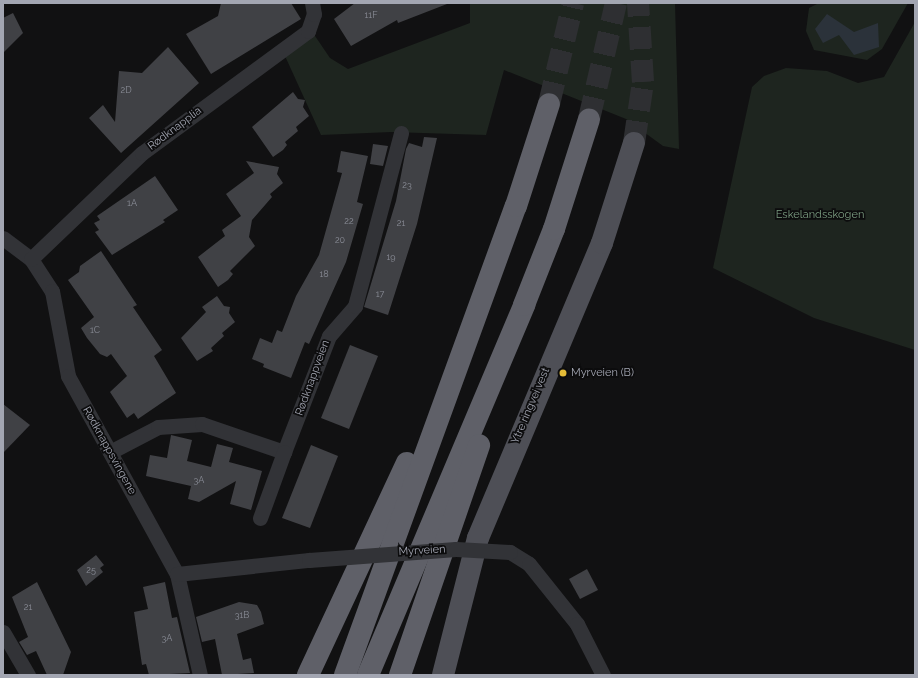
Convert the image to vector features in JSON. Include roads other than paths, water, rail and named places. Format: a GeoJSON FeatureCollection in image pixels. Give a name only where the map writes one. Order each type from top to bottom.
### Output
{"type":"FeatureCollection","features":[{"type":"Feature","properties":{"kind":"highway"},"geometry":{"type":"LineString","coordinates":[[345,675],[516,206],[549,104]]}},
{"type":"Feature","properties":{"kind":"highway"},"geometry":{"type":"LineString","coordinates":[[368,675],[506,349],[554,229],[589,120]]}},
{"type":"Feature","properties":{"kind":"highway"},"geometry":{"type":"LineString","coordinates":[[400,675],[458,500],[504,384],[506,349]]}},
{"type":"Feature","properties":{"kind":"highway"},"geometry":{"type":"LineString","coordinates":[[308,675],[397,487],[432,401],[450,385]]}},
{"type":"Feature","properties":{"kind":"main road","name":"Ytre ringvei vest"},"geometry":{"type":"LineString","coordinates":[[443,675],[478,538],[602,242],[634,143]]}},
{"type":"Feature","properties":{"kind":"street","name":"Rødknapplia"},"geometry":{"type":"LineString","coordinates":[[30,259],[142,153],[308,31],[314,14],[312,3]]}},
{"type":"Feature","properties":{"kind":"street","name":"Rødknappveien"},"geometry":{"type":"LineString","coordinates":[[260,518],[328,336],[355,306],[401,132]]}},
{"type":"Feature","properties":{"kind":"street","name":"Rødknappsvingene"},"geometry":{"type":"LineString","coordinates":[[3,238],[30,259],[52,291],[68,376],[177,574],[200,675]]}},
{"type":"Feature","properties":{"kind":"street"},"geometry":{"type":"LineString","coordinates":[[110,452],[158,427],[202,424],[284,452]]}},
{"type":"Feature","properties":{"kind":"street","name":"Myrveien"},"geometry":{"type":"LineString","coordinates":[[177,574],[309,560],[456,549],[510,552],[529,564],[577,624],[603,675]]}},
{"type":"Feature","properties":{"kind":"street"},"geometry":{"type":"LineString","coordinates":[[3,632],[28,675]]}},
{"type":"Feature","properties":{"kind":"tunnel"},"geometry":{"type":"LineString","coordinates":[[549,104],[573,3]]}},
{"type":"Feature","properties":{"kind":"tunnel"},"geometry":{"type":"LineString","coordinates":[[589,119],[616,3]]}},
{"type":"Feature","properties":{"kind":"tunnel"},"geometry":{"type":"LineString","coordinates":[[634,143],[643,82],[638,3]]}},
{"type":"Feature","properties":{"kind":"place","name":"Myrveien (B)"},"geometry":{"type":"Point","coordinates":[563,373]}},
{"type":"Feature","properties":{"kind":"park label","name":"Eskelandsskogen"},"geometry":{"type":"Point","coordinates":[820,215]}}]}
